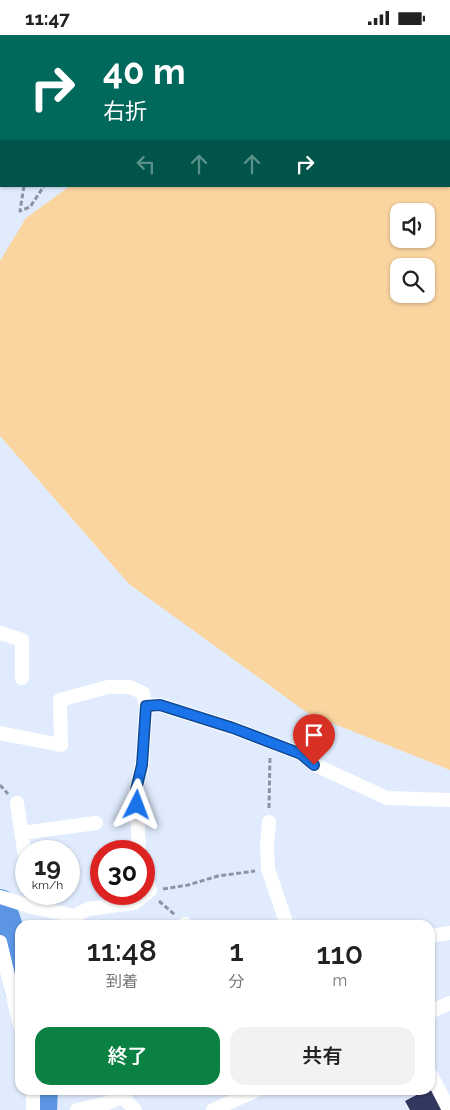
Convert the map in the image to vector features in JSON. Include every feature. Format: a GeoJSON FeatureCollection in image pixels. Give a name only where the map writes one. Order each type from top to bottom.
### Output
{"type":"FeatureCollection","features":[{"type":"Feature","properties":{"kind":"street"},"geometry":{"type":"LineString","coordinates":[[0,633],[22,640],[22,677]]}},
{"type":"Feature","properties":{"kind":"street"},"geometry":{"type":"LineString","coordinates":[[0,733],[61,745],[60,700],[108,687],[130,687],[143,693],[146,706],[142,765],[136,790],[138,840]]}},
{"type":"Feature","properties":{"kind":"street"},"geometry":{"type":"LineString","coordinates":[[146,706],[160,705],[270,742],[301,754],[314,765],[387,798],[450,800]]}},
{"type":"Feature","properties":{"kind":"street"},"geometry":{"type":"LineString","coordinates":[[17,803],[23,840]]}},
{"type":"Feature","properties":{"kind":"street"},"geometry":{"type":"LineString","coordinates":[[269,822],[266,846],[268,869],[285,920]]}},
{"type":"Feature","properties":{"kind":"street"},"geometry":{"type":"LineString","coordinates":[[22,833],[96,823]]}},
{"type":"Feature","properties":{"kind":"street"},"geometry":{"type":"LineString","coordinates":[[2,898],[15,899]]}},
{"type":"Feature","properties":{"kind":"street"},"geometry":{"type":"LineString","coordinates":[[43,905],[78,920],[88,909],[119,905]]}},
{"type":"Feature","properties":{"kind":"street"},"geometry":{"type":"LineString","coordinates":[[435,935],[450,933]]}},
{"type":"Feature","properties":{"kind":"street"},"geometry":{"type":"LineString","coordinates":[[0,941],[15,1004]]}},
{"type":"Feature","properties":{"kind":"street"},"geometry":{"type":"LineString","coordinates":[[435,1010],[450,1003]]}},
{"type":"Feature","properties":{"kind":"street"},"geometry":{"type":"LineString","coordinates":[[435,1083],[449,1110]]}},
{"type":"Feature","properties":{"kind":"street"},"geometry":{"type":"LineString","coordinates":[[33,1095],[33,1110]]}},
{"type":"Feature","properties":{"kind":"street"},"geometry":{"type":"LineString","coordinates":[[77,1110],[104,1104],[118,1095]]}},
{"type":"Feature","properties":{"kind":"street"},"geometry":{"type":"LineString","coordinates":[[123,1095],[135,1110]]}},
{"type":"Feature","properties":{"kind":"street"},"geometry":{"type":"LineString","coordinates":[[213,1110],[247,1095]]}},
{"type":"Feature","properties":{"kind":"path"},"geometry":{"type":"LineString","coordinates":[[24,187],[20,211],[30,207],[43,187]]}},
{"type":"Feature","properties":{"kind":"path"},"geometry":{"type":"LineString","coordinates":[[269,822],[270,742]]}},
{"type":"Feature","properties":{"kind":"path"},"geometry":{"type":"LineString","coordinates":[[155,891],[188,885],[218,876],[268,869]]}},
{"type":"Feature","properties":{"kind":"path"},"geometry":{"type":"LineString","coordinates":[[155,898],[182,920]]}},
{"type":"Feature","properties":{"kind":"shaded area"},"geometry":{"type":"Polygon","coordinates":[[[69,187],[450,187],[450,770],[309,714],[129,584],[0,436],[0,261],[26,218],[69,187]]]}},
{"type":"Feature","properties":{"kind":"building"},"geometry":{"type":"Polygon","coordinates":[[[416,1095],[434,1095],[442,1110],[410,1110],[405,1101],[416,1095]]]}},
{"type":"Feature","properties":{"kind":"waterway"},"geometry":{"type":"LineString","coordinates":[[0,904],[7,924],[15,966]]}},
{"type":"Feature","properties":{"kind":"waterway"},"geometry":{"type":"LineString","coordinates":[[42,1110],[43,1095]]}},
{"type":"Feature","properties":{"kind":"route"},"geometry":{"type":"LineString","coordinates":[[137,805],[136,790],[142,765],[146,706],[160,705],[196,718],[233,728],[301,754],[314,765]]}}]}
